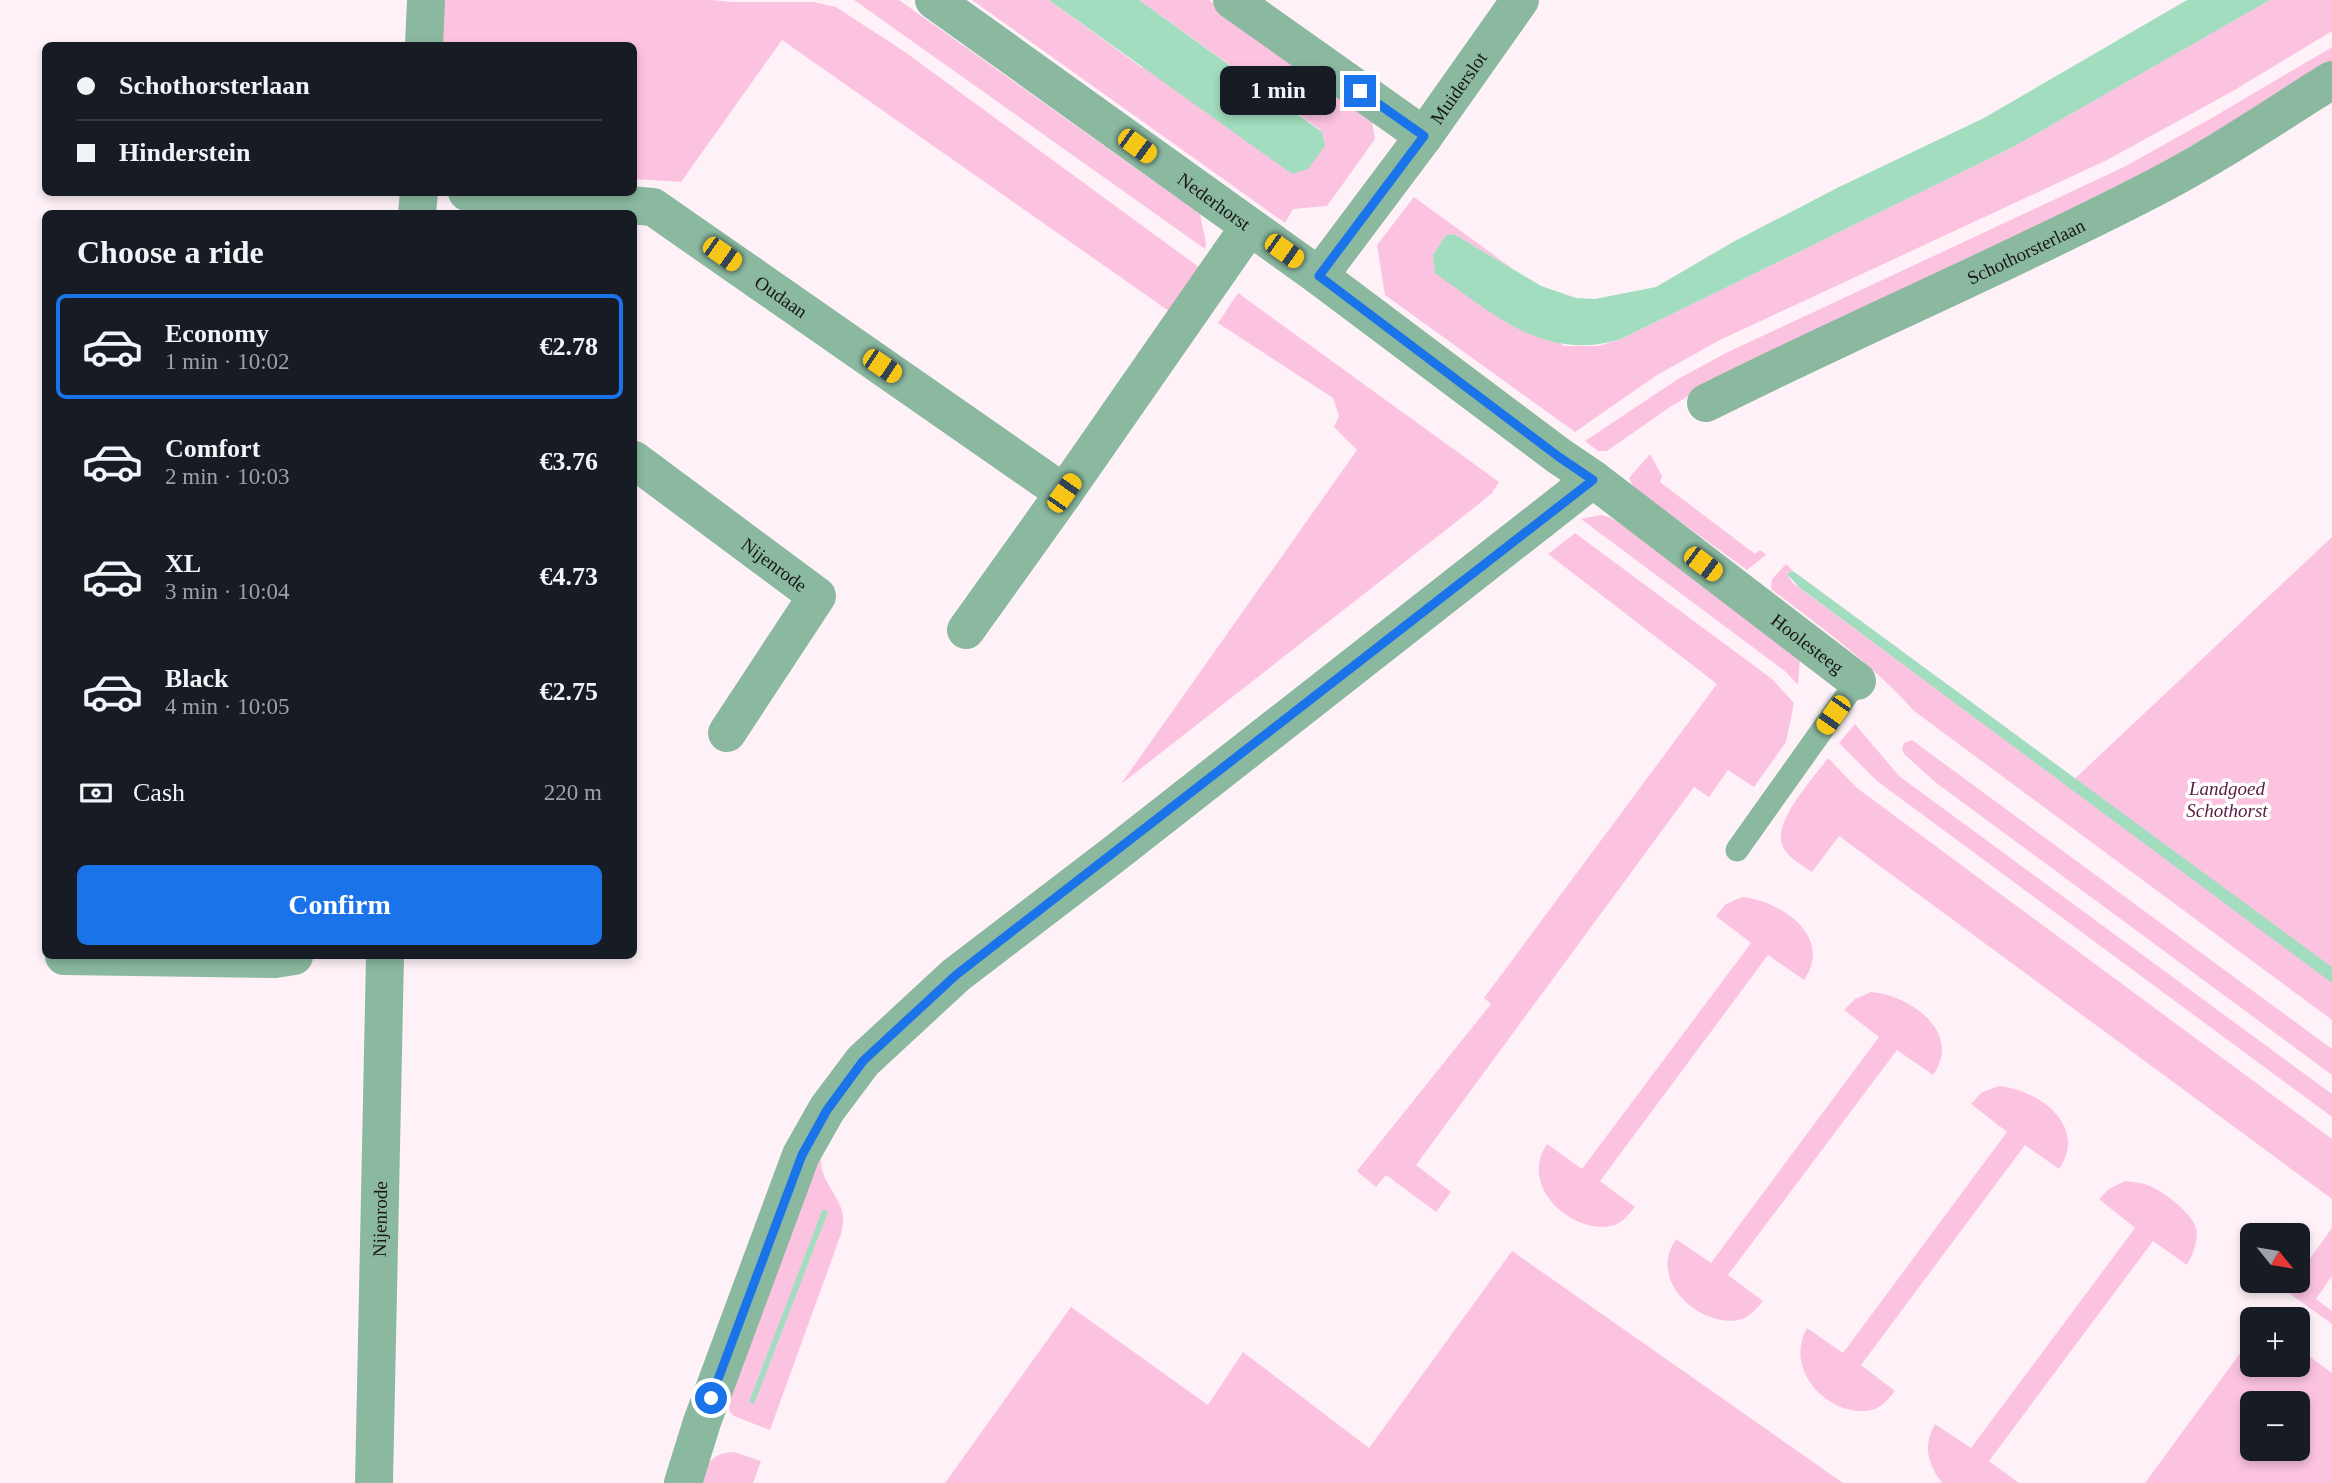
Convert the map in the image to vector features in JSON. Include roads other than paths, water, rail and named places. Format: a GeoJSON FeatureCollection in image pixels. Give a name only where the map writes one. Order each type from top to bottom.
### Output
{"type":"FeatureCollection","features":[{"type":"Feature","properties":{"kind":"street"},"geometry":{"type":"LineString","coordinates":[[424,42],[426,0]]}},
{"type":"Feature","properties":{"kind":"street","name":"Nederhorst"},"geometry":{"type":"LineString","coordinates":[[934,0],[1319,276],[1593,480]]}},
{"type":"Feature","properties":{"kind":"street"},"geometry":{"type":"LineString","coordinates":[[1232,0],[1424,136]]}},
{"type":"Feature","properties":{"kind":"street","name":"Muiderslot"},"geometry":{"type":"LineString","coordinates":[[1319,276],[1424,136],[1520,0]]}},
{"type":"Feature","properties":{"kind":"street","name":"Schothorsterlaan"},"geometry":{"type":"LineString","coordinates":[[1706,403],[1798,356],[2034,248],[2158,186],[2332,79]]}},
{"type":"Feature","properties":{"kind":"street","name":"Oudaan"},"geometry":{"type":"LineString","coordinates":[[517,196],[653,207],[1064,493]]}},
{"type":"Feature","properties":{"kind":"street"},"geometry":{"type":"LineString","coordinates":[[966,630],[1249,227]]}},
{"type":"Feature","properties":{"kind":"street","name":"Nijenrode"},"geometry":{"type":"LineString","coordinates":[[637,462],[817,596],[727,733]]}},
{"type":"Feature","properties":{"kind":"street"},"geometry":{"type":"LineString","coordinates":[[683,1483],[702,1422],[802,1155],[827,1110],[863,1061],[956,975],[1593,480]]}},
{"type":"Feature","properties":{"kind":"street","name":"Hoolesteeg"},"geometry":{"type":"LineString","coordinates":[[1593,480],[1857,681]]}},
{"type":"Feature","properties":{"kind":"street","name":"Nijenrode"},"geometry":{"type":"LineString","coordinates":[[373,1483],[385,959]]}},
{"type":"Feature","properties":{"kind":"lane","name":"Hoolesteeg"},"geometry":{"type":"LineString","coordinates":[[1737,850],[1857,681]]}},
{"type":"Feature","properties":{"kind":"park label","name":"Landgoed Schothorst"},"geometry":{"type":"Point","coordinates":[2227,799]}}]}
